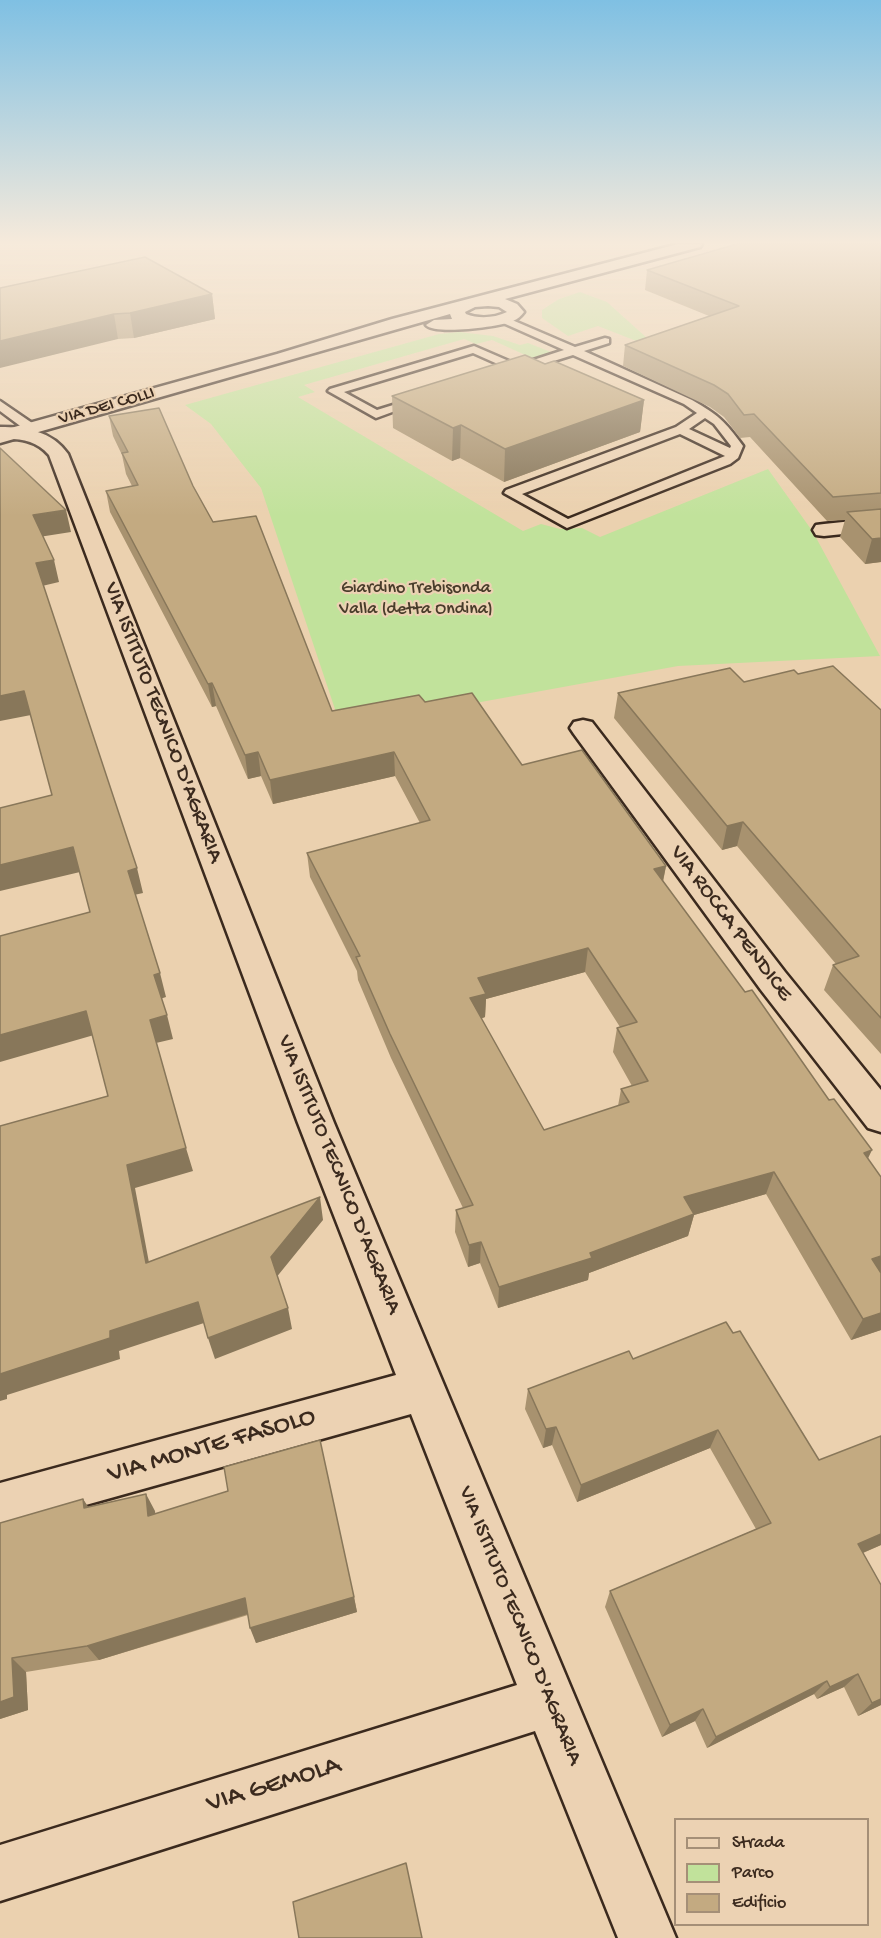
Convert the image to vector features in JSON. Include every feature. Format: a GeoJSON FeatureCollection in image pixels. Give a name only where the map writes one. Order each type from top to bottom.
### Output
{"type":"FeatureCollection","features":[{"type":"Feature","properties":{"kind":"street","name":"VIA DEI COLLI"},"geometry":{"type":"LineString","coordinates":[[283,358],[358,334]]}},
{"type":"Feature","properties":{"kind":"street","name":"VIA DEI COLLI"},"geometry":{"type":"LineString","coordinates":[[10,427],[283,358],[387,334]]}},
{"type":"Feature","properties":{"kind":"street","name":"VIA ISTITUTO TECNICO D'AGRARIA"},"geometry":{"type":"LineString","coordinates":[[10,427],[51,444],[57,454],[312,1112],[647,1938]]}},
{"type":"Feature","properties":{"kind":"street"},"geometry":{"type":"LineString","coordinates":[[824,530],[881,524]]}},
{"type":"Feature","properties":{"kind":"street","name":"VIA ROCCA PENDICE"},"geometry":{"type":"LineString","coordinates":[[583,728],[773,981],[881,1117]]}},
{"type":"Feature","properties":{"kind":"street","name":"VIA MONTE FASOLO"},"geometry":{"type":"LineString","coordinates":[[0,1506],[423,1389]]}},
{"type":"Feature","properties":{"kind":"street","name":"VIA GEMOLA"},"geometry":{"type":"LineString","coordinates":[[0,1872],[549,1701]]}},
{"type":"Feature","properties":{"kind":"lane"},"geometry":{"type":"LineString","coordinates":[[545,334],[574,351],[651,384],[705,412],[718,421],[736,446],[734,455],[726,461],[567,524],[511,493],[680,430],[705,412]]}},
{"type":"Feature","properties":{"kind":"lane"},"geometry":{"type":"LineString","coordinates":[[504,374],[605,341]]}},
{"type":"Feature","properties":{"kind":"lane"},"geometry":{"type":"LineString","coordinates":[[432,396],[376,414],[334,391],[474,349],[542,379]]}},
{"type":"Feature","properties":{"kind":"lane"},"geometry":{"type":"LineString","coordinates":[[642,426],[664,436]]}},
{"type":"Feature","properties":{"kind":"lane"},"geometry":{"type":"LineString","coordinates":[[680,430],[734,455]]}},
{"type":"Feature","properties":{"kind":"green space","name":"Giardino Trebisonda Valla (detta Ondina)"},"geometry":{"type":"Polygon","coordinates":[[[437,334],[480,334],[493,336],[520,345],[528,343],[551,352],[532,358],[492,340],[476,344],[464,339],[304,385],[315,392],[298,397],[523,531],[541,524],[560,529],[582,528],[600,537],[768,469],[813,532],[880,656],[678,666],[459,706],[343,733],[261,488],[211,424],[185,405],[437,334]]]}},
{"type":"Feature","properties":{"kind":"green space"},"geometry":{"type":"Polygon","coordinates":[[[619,334],[643,334],[668,357],[654,348],[619,334]]]}},
{"type":"Feature","properties":{"kind":"building"},"geometry":{"type":"Polygon","coordinates":[[[0,334],[28,334],[0,341],[0,334]]]}},
{"type":"Feature","properties":{"kind":"building"},"geometry":{"type":"Polygon","coordinates":[[[656,334],[881,334],[881,493],[833,497],[754,414],[744,415],[728,394],[714,385],[625,345],[656,334]]]}},
{"type":"Feature","properties":{"kind":"building"},"geometry":{"type":"Polygon","coordinates":[[[525,355],[545,364],[554,361],[644,400],[505,449],[461,425],[453,428],[392,396],[525,355]]]}},
{"type":"Feature","properties":{"kind":"building"},"geometry":{"type":"Polygon","coordinates":[[[159,408],[193,486],[213,522],[256,516],[332,711],[419,695],[425,702],[472,693],[522,765],[582,750],[666,866],[654,869],[745,992],[752,990],[829,1100],[834,1099],[872,1150],[864,1153],[881,1177],[881,1256],[872,1259],[881,1273],[881,1313],[863,1319],[774,1172],[684,1197],[694,1214],[590,1253],[592,1258],[499,1287],[481,1242],[469,1245],[456,1210],[473,1205],[390,1034],[356,957],[360,956],[307,853],[430,820],[394,752],[270,780],[258,752],[245,755],[212,683],[208,684],[106,491],[138,485],[122,453],[128,452],[109,416],[159,408]],[[588,948],[478,978],[486,994],[470,998],[544,1130],[629,1102],[621,1089],[648,1081],[617,1028],[637,1022],[588,948]]]}},
{"type":"Feature","properties":{"kind":"building"},"geometry":{"type":"Polygon","coordinates":[[[0,448],[66,510],[33,515],[54,560],[36,563],[137,868],[128,871],[160,973],[154,975],[167,1015],[150,1020],[186,1148],[127,1165],[146,1263],[320,1197],[271,1257],[288,1308],[208,1338],[198,1302],[110,1331],[110,1338],[0,1374],[0,1126],[108,1096],[86,1011],[0,1035],[0,936],[90,912],[73,847],[0,865],[0,808],[52,795],[24,691],[0,696],[0,448]]]}},
{"type":"Feature","properties":{"kind":"building"},"geometry":{"type":"Polygon","coordinates":[[[881,509],[881,538],[872,539],[847,512],[881,509]]]}},
{"type":"Feature","properties":{"kind":"building"},"geometry":{"type":"Polygon","coordinates":[[[833,666],[881,710],[881,1018],[833,965],[859,956],[743,822],[727,826],[618,693],[730,668],[744,682],[794,670],[798,674],[833,666]]]}},
{"type":"Feature","properties":{"kind":"building"},"geometry":{"type":"Polygon","coordinates":[[[726,1322],[733,1333],[740,1331],[819,1460],[881,1436],[881,1534],[858,1544],[881,1585],[881,1699],[872,1703],[858,1674],[830,1687],[827,1681],[716,1737],[703,1709],[670,1725],[610,1591],[771,1523],[718,1430],[581,1485],[556,1427],[546,1429],[528,1389],[629,1351],[633,1359],[726,1322]]]}},
{"type":"Feature","properties":{"kind":"building"},"geometry":{"type":"Polygon","coordinates":[[[320,1440],[354,1597],[250,1628],[245,1598],[87,1646],[12,1658],[14,1697],[0,1702],[0,1523],[83,1499],[84,1508],[146,1494],[148,1516],[228,1491],[224,1467],[320,1440]]]}},
{"type":"Feature","properties":{"kind":"building"},"geometry":{"type":"Polygon","coordinates":[[[406,1863],[422,1938],[299,1938],[293,1902],[406,1863]]]}}]}
